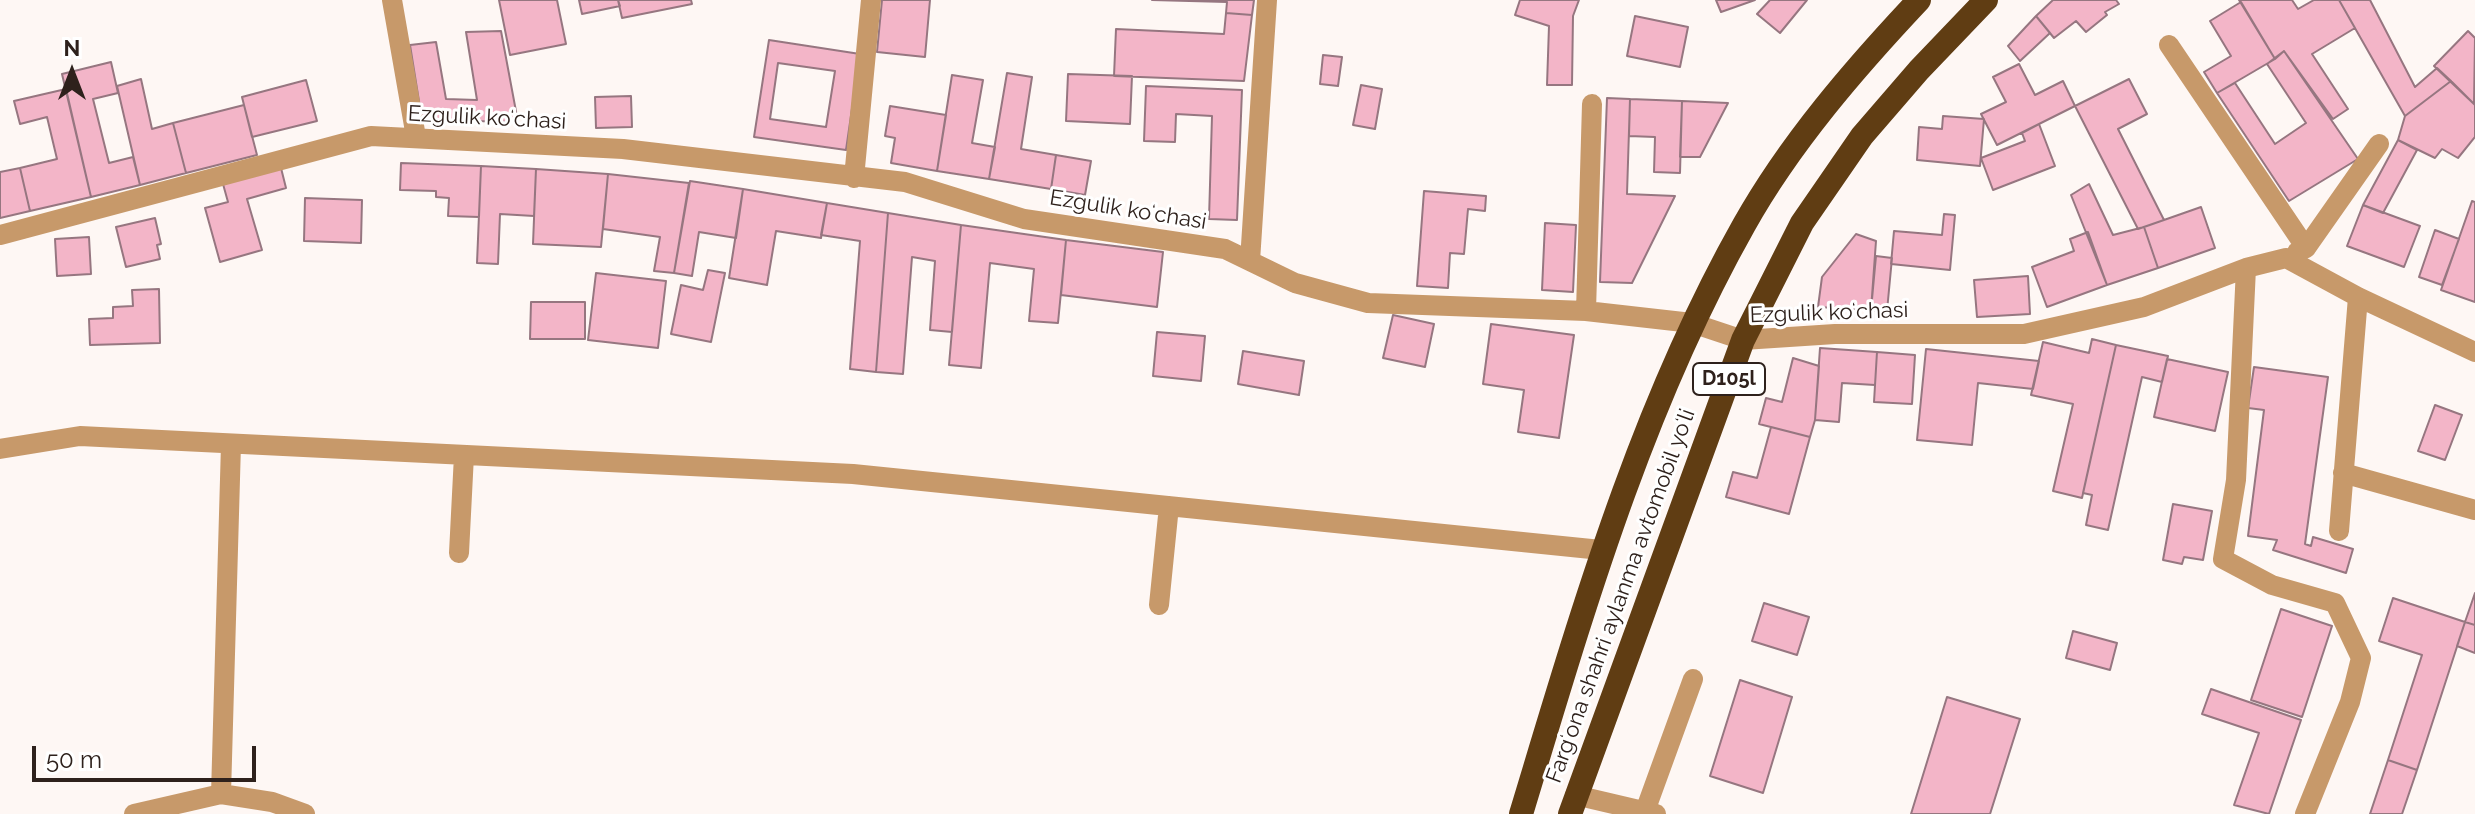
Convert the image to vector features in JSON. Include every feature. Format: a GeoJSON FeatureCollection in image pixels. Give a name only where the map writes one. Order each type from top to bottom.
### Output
{"type":"FeatureCollection","features":[{"type":"Feature","properties":{"kind":"highway","name":"Fargʻona shahri aylanma avtomobil yoʻli"},"geometry":{"type":"LineString","coordinates":[[1521,814],[1601,550],[1692,323],[1745,222],[1814,121],[1919,0]]}},
{"type":"Feature","properties":{"kind":"highway","name":"Fargʻona shahri aylanma avtomobil yoʻli"},"geometry":{"type":"LineString","coordinates":[[1573,804],[1743,340],[1802,223],[1862,136],[1986,0]]}},
{"type":"Feature","properties":{"kind":"street"},"geometry":{"type":"LineString","coordinates":[[392,0],[416,137]]}},
{"type":"Feature","properties":{"kind":"street"},"geometry":{"type":"LineString","coordinates":[[854,178],[871,0]]}},
{"type":"Feature","properties":{"kind":"street"},"geometry":{"type":"LineString","coordinates":[[1250,261],[1267,0]]}},
{"type":"Feature","properties":{"kind":"street"},"geometry":{"type":"LineString","coordinates":[[2169,45],[2306,248],[2379,144]]}},
{"type":"Feature","properties":{"kind":"street"},"geometry":{"type":"LineString","coordinates":[[1586,311],[1592,104]]}},
{"type":"Feature","properties":{"kind":"street","name":"Ezgulik koʻchasi"},"geometry":{"type":"LineString","coordinates":[[0,235],[371,136],[623,149],[905,182],[1024,219],[1225,249],[1295,283],[1368,303],[1586,311],[1692,323],[1743,340],[1835,334],[2024,334],[2144,307],[2246,268],[2286,258],[2306,248]]}},
{"type":"Feature","properties":{"kind":"street"},"geometry":{"type":"LineString","coordinates":[[2286,258],[2358,297],[2475,352]]}},
{"type":"Feature","properties":{"kind":"street"},"geometry":{"type":"LineString","coordinates":[[2246,268],[2236,480],[2223,559],[2272,585],[2335,603],[2361,658],[2350,702],[2305,814]]}},
{"type":"Feature","properties":{"kind":"street"},"geometry":{"type":"LineString","coordinates":[[2339,531],[2358,297]]}},
{"type":"Feature","properties":{"kind":"street"},"geometry":{"type":"LineString","coordinates":[[0,449],[80,436],[853,474],[1601,550]]}},
{"type":"Feature","properties":{"kind":"street"},"geometry":{"type":"LineString","coordinates":[[221,794],[231,444]]}},
{"type":"Feature","properties":{"kind":"street"},"geometry":{"type":"LineString","coordinates":[[459,553],[464,455]]}},
{"type":"Feature","properties":{"kind":"street"},"geometry":{"type":"LineString","coordinates":[[2343,473],[2475,510]]}},
{"type":"Feature","properties":{"kind":"street"},"geometry":{"type":"LineString","coordinates":[[1159,605],[1169,506]]}},
{"type":"Feature","properties":{"kind":"street"},"geometry":{"type":"LineString","coordinates":[[1573,804],[1648,813],[1693,679]]}},
{"type":"Feature","properties":{"kind":"street"},"geometry":{"type":"LineString","coordinates":[[134,814],[221,794],[272,802],[305,814]]}},
{"type":"Feature","properties":{"kind":"building"},"geometry":{"type":"Polygon","coordinates":[[[499,0],[557,0],[566,44],[510,55],[499,0]]]}},
{"type":"Feature","properties":{"kind":"building"},"geometry":{"type":"Polygon","coordinates":[[[579,0],[618,0],[620,6],[582,14],[579,0]]]}},
{"type":"Feature","properties":{"kind":"building"},"geometry":{"type":"Polygon","coordinates":[[[618,0],[691,0],[692,4],[622,18],[618,0]]]}},
{"type":"Feature","properties":{"kind":"building"},"geometry":{"type":"Polygon","coordinates":[[[882,0],[930,0],[925,57],[877,52],[882,0]]]}},
{"type":"Feature","properties":{"kind":"building"},"geometry":{"type":"Polygon","coordinates":[[[1152,0],[1254,0],[1252,15],[1226,13],[1227,2],[1152,0]]]}},
{"type":"Feature","properties":{"kind":"building"},"geometry":{"type":"Polygon","coordinates":[[[1520,0],[1579,0],[1573,16],[1572,85],[1547,85],[1549,26],[1515,15],[1520,0]]]}},
{"type":"Feature","properties":{"kind":"building"},"geometry":{"type":"Polygon","coordinates":[[[1716,0],[1755,0],[1721,12],[1716,0]]]}},
{"type":"Feature","properties":{"kind":"building"},"geometry":{"type":"Polygon","coordinates":[[[1770,0],[1807,0],[1780,33],[1757,14],[1770,0]]]}},
{"type":"Feature","properties":{"kind":"building"},"geometry":{"type":"Polygon","coordinates":[[[2053,0],[2116,0],[2119,4],[2105,12],[2107,15],[2086,32],[2076,21],[2054,38],[2036,16],[2053,0]]]}},
{"type":"Feature","properties":{"kind":"building"},"geometry":{"type":"Polygon","coordinates":[[[2239,0],[2292,0],[2298,9],[2314,0],[2339,0],[2355,28],[2312,54],[2348,109],[2333,119],[2284,51],[2275,59],[2239,0]]]}},
{"type":"Feature","properties":{"kind":"building"},"geometry":{"type":"Polygon","coordinates":[[[2339,0],[2370,0],[2415,87],[2437,68],[2451,81],[2405,116],[2339,0]]]}},
{"type":"Feature","properties":{"kind":"building"},"geometry":{"type":"Polygon","coordinates":[[[2241,2],[2275,59],[2217,93],[2204,72],[2231,56],[2210,21],[2241,2]]]}},
{"type":"Feature","properties":{"kind":"building"},"geometry":{"type":"Polygon","coordinates":[[[1226,13],[1252,15],[1244,81],[1114,76],[1116,29],[1224,34],[1226,13]]]}},
{"type":"Feature","properties":{"kind":"building"},"geometry":{"type":"Polygon","coordinates":[[[1635,16],[1688,27],[1680,67],[1627,56],[1635,16]]]}},
{"type":"Feature","properties":{"kind":"building"},"geometry":{"type":"Polygon","coordinates":[[[2036,16],[2050,33],[2020,61],[2008,46],[2036,16]]]}},
{"type":"Feature","properties":{"kind":"building"},"geometry":{"type":"Polygon","coordinates":[[[501,31],[518,122],[422,120],[410,45],[436,42],[446,99],[477,100],[466,32],[501,31]]]}},
{"type":"Feature","properties":{"kind":"building"},"geometry":{"type":"Polygon","coordinates":[[[2468,31],[2475,38],[2474,104],[2434,66],[2468,31]]]}},
{"type":"Feature","properties":{"kind":"building"},"geometry":{"type":"Polygon","coordinates":[[[769,40],[860,54],[846,150],[754,137],[769,40]],[[778,63],[770,119],[826,127],[835,71],[778,63]]]}},
{"type":"Feature","properties":{"kind":"building"},"geometry":{"type":"Polygon","coordinates":[[[2284,51],[2358,159],[2289,201],[2217,93],[2235,83],[2275,144],[2306,123],[2267,64],[2284,51]]]}},
{"type":"Feature","properties":{"kind":"building"},"geometry":{"type":"Polygon","coordinates":[[[1323,55],[1342,57],[1338,86],[1320,84],[1323,55]]]}},
{"type":"Feature","properties":{"kind":"building"},"geometry":{"type":"Polygon","coordinates":[[[111,62],[118,93],[93,99],[109,163],[133,157],[140,185],[91,197],[62,74],[111,62]]]}},
{"type":"Feature","properties":{"kind":"building"},"geometry":{"type":"Polygon","coordinates":[[[2019,64],[2035,95],[2063,81],[2075,106],[1997,145],[1981,114],[2006,102],[1993,77],[2019,64]]]}},
{"type":"Feature","properties":{"kind":"building"},"geometry":{"type":"Polygon","coordinates":[[[1007,73],[1032,77],[1021,149],[1056,155],[1051,189],[989,179],[1007,73]]]}},
{"type":"Feature","properties":{"kind":"building"},"geometry":{"type":"Polygon","coordinates":[[[1068,74],[1132,76],[1130,124],[1066,121],[1068,74]]]}},
{"type":"Feature","properties":{"kind":"building"},"geometry":{"type":"Polygon","coordinates":[[[952,75],[983,80],[972,143],[995,147],[989,179],[937,171],[952,75]]]}},
{"type":"Feature","properties":{"kind":"building"},"geometry":{"type":"Polygon","coordinates":[[[141,79],[152,129],[173,123],[186,173],[140,185],[117,86],[141,79]]]}},
{"type":"Feature","properties":{"kind":"building"},"geometry":{"type":"Polygon","coordinates":[[[2129,79],[2147,114],[2118,129],[2164,220],[2138,229],[2075,106],[2129,79]]]}},
{"type":"Feature","properties":{"kind":"building"},"geometry":{"type":"Polygon","coordinates":[[[306,80],[317,121],[252,137],[242,97],[306,80]]]}},
{"type":"Feature","properties":{"kind":"building"},"geometry":{"type":"Polygon","coordinates":[[[2451,81],[2475,105],[2475,137],[2458,158],[2442,149],[2435,158],[2398,140],[2405,116],[2451,81]]]}},
{"type":"Feature","properties":{"kind":"building"},"geometry":{"type":"Polygon","coordinates":[[[1361,85],[1382,89],[1375,129],[1353,125],[1361,85]]]}},
{"type":"Feature","properties":{"kind":"building"},"geometry":{"type":"Polygon","coordinates":[[[1146,86],[1242,90],[1237,220],[1209,219],[1212,116],[1176,114],[1175,142],[1144,141],[1146,86]]]}},
{"type":"Feature","properties":{"kind":"building"},"geometry":{"type":"Polygon","coordinates":[[[66,89],[91,197],[30,211],[20,168],[57,159],[47,117],[20,124],[14,101],[66,89]]]}},
{"type":"Feature","properties":{"kind":"building"},"geometry":{"type":"Polygon","coordinates":[[[631,96],[632,127],[596,128],[595,97],[631,96]]]}},
{"type":"Feature","properties":{"kind":"building"},"geometry":{"type":"Polygon","coordinates":[[[1607,98],[1630,99],[1627,194],[1675,196],[1632,283],[1600,282],[1607,98]]]}},
{"type":"Feature","properties":{"kind":"building"},"geometry":{"type":"Polygon","coordinates":[[[1630,99],[1682,101],[1680,173],[1654,172],[1655,137],[1629,136],[1630,99]]]}},
{"type":"Feature","properties":{"kind":"building"},"geometry":{"type":"Polygon","coordinates":[[[1682,101],[1728,103],[1700,157],[1680,157],[1682,101]]]}},
{"type":"Feature","properties":{"kind":"building"},"geometry":{"type":"Polygon","coordinates":[[[244,105],[257,155],[186,173],[173,123],[244,105]]]}},
{"type":"Feature","properties":{"kind":"building"},"geometry":{"type":"Polygon","coordinates":[[[890,106],[946,115],[937,171],[891,163],[895,138],[885,136],[890,106]]]}},
{"type":"Feature","properties":{"kind":"building"},"geometry":{"type":"Polygon","coordinates":[[[1943,116],[1984,119],[1980,166],[1917,160],[1919,127],[1942,129],[1943,116]]]}},
{"type":"Feature","properties":{"kind":"building"},"geometry":{"type":"Polygon","coordinates":[[[2039,124],[2055,166],[1993,190],[1981,158],[2025,141],[2022,133],[2039,124]]]}},
{"type":"Feature","properties":{"kind":"building"},"geometry":{"type":"Polygon","coordinates":[[[2398,140],[2417,150],[2383,213],[2363,205],[2398,140]]]}},
{"type":"Feature","properties":{"kind":"building"},"geometry":{"type":"Polygon","coordinates":[[[1056,155],[1091,161],[1085,195],[1051,189],[1056,155]]]}},
{"type":"Feature","properties":{"kind":"building"},"geometry":{"type":"Polygon","coordinates":[[[401,163],[481,166],[479,217],[448,216],[449,198],[436,197],[436,191],[400,190],[401,163]]]}},
{"type":"Feature","properties":{"kind":"building"},"geometry":{"type":"Polygon","coordinates":[[[481,166],[536,169],[534,216],[500,214],[498,264],[477,263],[481,166]]]}},
{"type":"Feature","properties":{"kind":"building"},"geometry":{"type":"Polygon","coordinates":[[[20,168],[30,211],[0,218],[0,172],[20,168]]]}},
{"type":"Feature","properties":{"kind":"building"},"geometry":{"type":"Polygon","coordinates":[[[281,168],[286,188],[247,199],[262,250],[220,262],[205,208],[228,202],[223,184],[281,168]]]}},
{"type":"Feature","properties":{"kind":"building"},"geometry":{"type":"Polygon","coordinates":[[[536,169],[608,174],[601,247],[533,244],[536,169]]]}},
{"type":"Feature","properties":{"kind":"building"},"geometry":{"type":"Polygon","coordinates":[[[608,174],[689,183],[674,273],[654,271],[660,237],[603,229],[608,174]]]}},
{"type":"Feature","properties":{"kind":"building"},"geometry":{"type":"Polygon","coordinates":[[[690,181],[743,189],[736,238],[699,232],[692,276],[674,273],[690,181]]]}},
{"type":"Feature","properties":{"kind":"building"},"geometry":{"type":"Polygon","coordinates":[[[2089,184],[2113,235],[2144,227],[2158,268],[2107,285],[2071,195],[2089,184]]]}},
{"type":"Feature","properties":{"kind":"building"},"geometry":{"type":"Polygon","coordinates":[[[743,189],[827,203],[821,238],[776,231],[767,285],[729,278],[743,189]]]}},
{"type":"Feature","properties":{"kind":"building"},"geometry":{"type":"Polygon","coordinates":[[[1424,191],[1486,196],[1485,211],[1468,209],[1464,254],[1450,253],[1448,288],[1417,286],[1424,191]]]}},
{"type":"Feature","properties":{"kind":"building"},"geometry":{"type":"Polygon","coordinates":[[[305,198],[362,200],[361,243],[304,241],[305,198]]]}},
{"type":"Feature","properties":{"kind":"building"},"geometry":{"type":"Polygon","coordinates":[[[2472,201],[2475,202],[2475,302],[2441,290],[2472,201]]]}},
{"type":"Feature","properties":{"kind":"building"},"geometry":{"type":"Polygon","coordinates":[[[827,203],[888,213],[876,372],[850,369],[860,241],[821,235],[827,203]]]}},
{"type":"Feature","properties":{"kind":"building"},"geometry":{"type":"Polygon","coordinates":[[[2363,205],[2420,226],[2404,267],[2347,246],[2363,205]]]}},
{"type":"Feature","properties":{"kind":"building"},"geometry":{"type":"Polygon","coordinates":[[[2201,207],[2215,248],[2158,268],[2144,227],[2201,207]]]}},
{"type":"Feature","properties":{"kind":"building"},"geometry":{"type":"Polygon","coordinates":[[[888,213],[961,225],[952,332],[930,330],[935,261],[912,257],[903,374],[876,372],[888,213]]]}},
{"type":"Feature","properties":{"kind":"building"},"geometry":{"type":"Polygon","coordinates":[[[1944,214],[1955,215],[1950,270],[1891,264],[1894,231],[1942,235],[1944,214]]]}},
{"type":"Feature","properties":{"kind":"building"},"geometry":{"type":"Polygon","coordinates":[[[155,218],[161,244],[157,245],[160,259],[126,267],[116,227],[155,218]]]}},
{"type":"Feature","properties":{"kind":"building"},"geometry":{"type":"Polygon","coordinates":[[[1545,223],[1576,225],[1573,292],[1542,290],[1545,223]]]}},
{"type":"Feature","properties":{"kind":"building"},"geometry":{"type":"Polygon","coordinates":[[[961,225],[1066,240],[1058,323],[1029,321],[1034,269],[990,263],[981,368],[949,365],[961,225]]]}},
{"type":"Feature","properties":{"kind":"building"},"geometry":{"type":"Polygon","coordinates":[[[2435,230],[2459,239],[2442,285],[2419,277],[2435,230]]]}},
{"type":"Feature","properties":{"kind":"building"},"geometry":{"type":"Polygon","coordinates":[[[2088,232],[2107,285],[2047,307],[2032,267],[2074,251],[2070,239],[2088,232]]]}},
{"type":"Feature","properties":{"kind":"building"},"geometry":{"type":"Polygon","coordinates":[[[1856,234],[1876,241],[1871,310],[1818,307],[1822,277],[1856,234]]]}},
{"type":"Feature","properties":{"kind":"building"},"geometry":{"type":"Polygon","coordinates":[[[89,237],[91,274],[57,276],[55,239],[89,237]]]}},
{"type":"Feature","properties":{"kind":"building"},"geometry":{"type":"Polygon","coordinates":[[[1066,240],[1163,252],[1157,307],[1061,295],[1066,240]]]}},
{"type":"Feature","properties":{"kind":"building"},"geometry":{"type":"Polygon","coordinates":[[[1876,256],[1892,258],[1887,311],[1871,310],[1876,256]]]}},
{"type":"Feature","properties":{"kind":"building"},"geometry":{"type":"Polygon","coordinates":[[[708,270],[725,273],[711,342],[671,334],[681,285],[703,290],[708,270]]]}},
{"type":"Feature","properties":{"kind":"building"},"geometry":{"type":"Polygon","coordinates":[[[596,273],[666,281],[658,348],[588,340],[596,273]]]}},
{"type":"Feature","properties":{"kind":"building"},"geometry":{"type":"Polygon","coordinates":[[[2028,276],[2030,314],[1977,317],[1974,280],[2028,276]]]}},
{"type":"Feature","properties":{"kind":"building"},"geometry":{"type":"Polygon","coordinates":[[[159,289],[160,343],[90,345],[89,319],[113,318],[113,307],[133,306],[132,290],[159,289]]]}},
{"type":"Feature","properties":{"kind":"building"},"geometry":{"type":"Polygon","coordinates":[[[531,302],[585,302],[585,339],[530,339],[531,302]]]}},
{"type":"Feature","properties":{"kind":"building"},"geometry":{"type":"Polygon","coordinates":[[[1393,315],[1434,324],[1425,367],[1383,358],[1393,315]]]}},
{"type":"Feature","properties":{"kind":"building"},"geometry":{"type":"Polygon","coordinates":[[[1491,324],[1574,335],[1559,438],[1518,432],[1524,390],[1483,384],[1491,324]]]}},
{"type":"Feature","properties":{"kind":"building"},"geometry":{"type":"Polygon","coordinates":[[[1157,332],[1205,336],[1201,381],[1153,376],[1157,332]]]}},
{"type":"Feature","properties":{"kind":"building"},"geometry":{"type":"Polygon","coordinates":[[[2092,339],[2116,345],[2082,498],[2053,491],[2073,404],[2031,395],[2043,342],[2089,353],[2092,339]]]}},
{"type":"Feature","properties":{"kind":"building"},"geometry":{"type":"Polygon","coordinates":[[[2116,345],[2168,356],[2162,382],[2142,377],[2108,530],[2086,525],[2092,495],[2083,493],[2116,345]]]}},
{"type":"Feature","properties":{"kind":"building"},"geometry":{"type":"Polygon","coordinates":[[[1820,348],[1877,352],[1875,385],[1842,383],[1839,422],[1815,420],[1820,348]]]}},
{"type":"Feature","properties":{"kind":"building"},"geometry":{"type":"Polygon","coordinates":[[[1926,349],[2039,361],[2033,389],[1978,383],[1972,445],[1917,440],[1926,349]]]}},
{"type":"Feature","properties":{"kind":"building"},"geometry":{"type":"Polygon","coordinates":[[[1243,351],[1304,361],[1299,395],[1238,384],[1243,351]]]}},
{"type":"Feature","properties":{"kind":"building"},"geometry":{"type":"Polygon","coordinates":[[[1877,352],[1915,355],[1912,404],[1874,402],[1877,352]]]}},
{"type":"Feature","properties":{"kind":"building"},"geometry":{"type":"Polygon","coordinates":[[[1793,358],[1819,366],[1815,420],[1810,437],[1759,424],[1766,398],[1782,402],[1793,358]]]}},
{"type":"Feature","properties":{"kind":"building"},"geometry":{"type":"Polygon","coordinates":[[[2167,359],[2228,372],[2215,431],[2154,417],[2167,359]]]}},
{"type":"Feature","properties":{"kind":"building"},"geometry":{"type":"Polygon","coordinates":[[[2254,367],[2328,377],[2305,544],[2311,546],[2313,537],[2353,549],[2346,573],[2273,550],[2277,540],[2248,536],[2264,410],[2248,408],[2254,367]]]}},
{"type":"Feature","properties":{"kind":"building"},"geometry":{"type":"Polygon","coordinates":[[[2435,405],[2462,415],[2445,460],[2418,451],[2435,405]]]}},
{"type":"Feature","properties":{"kind":"building"},"geometry":{"type":"Polygon","coordinates":[[[1771,427],[1810,437],[1789,514],[1726,497],[1733,472],[1757,478],[1771,427]]]}},
{"type":"Feature","properties":{"kind":"building"},"geometry":{"type":"Polygon","coordinates":[[[2173,504],[2212,511],[2203,560],[2184,557],[2182,564],[2163,560],[2173,504]]]}},
{"type":"Feature","properties":{"kind":"building"},"geometry":{"type":"Polygon","coordinates":[[[2475,593],[2475,625],[2465,622],[2475,593]]]}},
{"type":"Feature","properties":{"kind":"building"},"geometry":{"type":"Polygon","coordinates":[[[2393,598],[2465,622],[2417,770],[2388,760],[2422,655],[2379,641],[2393,598]]]}},
{"type":"Feature","properties":{"kind":"building"},"geometry":{"type":"Polygon","coordinates":[[[1764,603],[1809,617],[1797,655],[1752,641],[1764,603]]]}},
{"type":"Feature","properties":{"kind":"building"},"geometry":{"type":"Polygon","coordinates":[[[2281,609],[2332,626],[2302,717],[2251,700],[2281,609]]]}},
{"type":"Feature","properties":{"kind":"building"},"geometry":{"type":"Polygon","coordinates":[[[2465,622],[2475,625],[2475,653],[2457,646],[2465,622]]]}},
{"type":"Feature","properties":{"kind":"building"},"geometry":{"type":"Polygon","coordinates":[[[2073,631],[2117,643],[2110,670],[2066,658],[2073,631]]]}},
{"type":"Feature","properties":{"kind":"building"},"geometry":{"type":"Polygon","coordinates":[[[1740,680],[1792,697],[1763,793],[1710,776],[1740,680]]]}},
{"type":"Feature","properties":{"kind":"building"},"geometry":{"type":"Polygon","coordinates":[[[2211,689],[2301,720],[2269,814],[2234,805],[2259,733],[2202,714],[2211,689]]]}},
{"type":"Feature","properties":{"kind":"building"},"geometry":{"type":"Polygon","coordinates":[[[1947,697],[2020,719],[1990,814],[1911,814],[1947,697]]]}},
{"type":"Feature","properties":{"kind":"building"},"geometry":{"type":"Polygon","coordinates":[[[2388,760],[2417,770],[2402,814],[2370,814],[2388,760]]]}}]}
